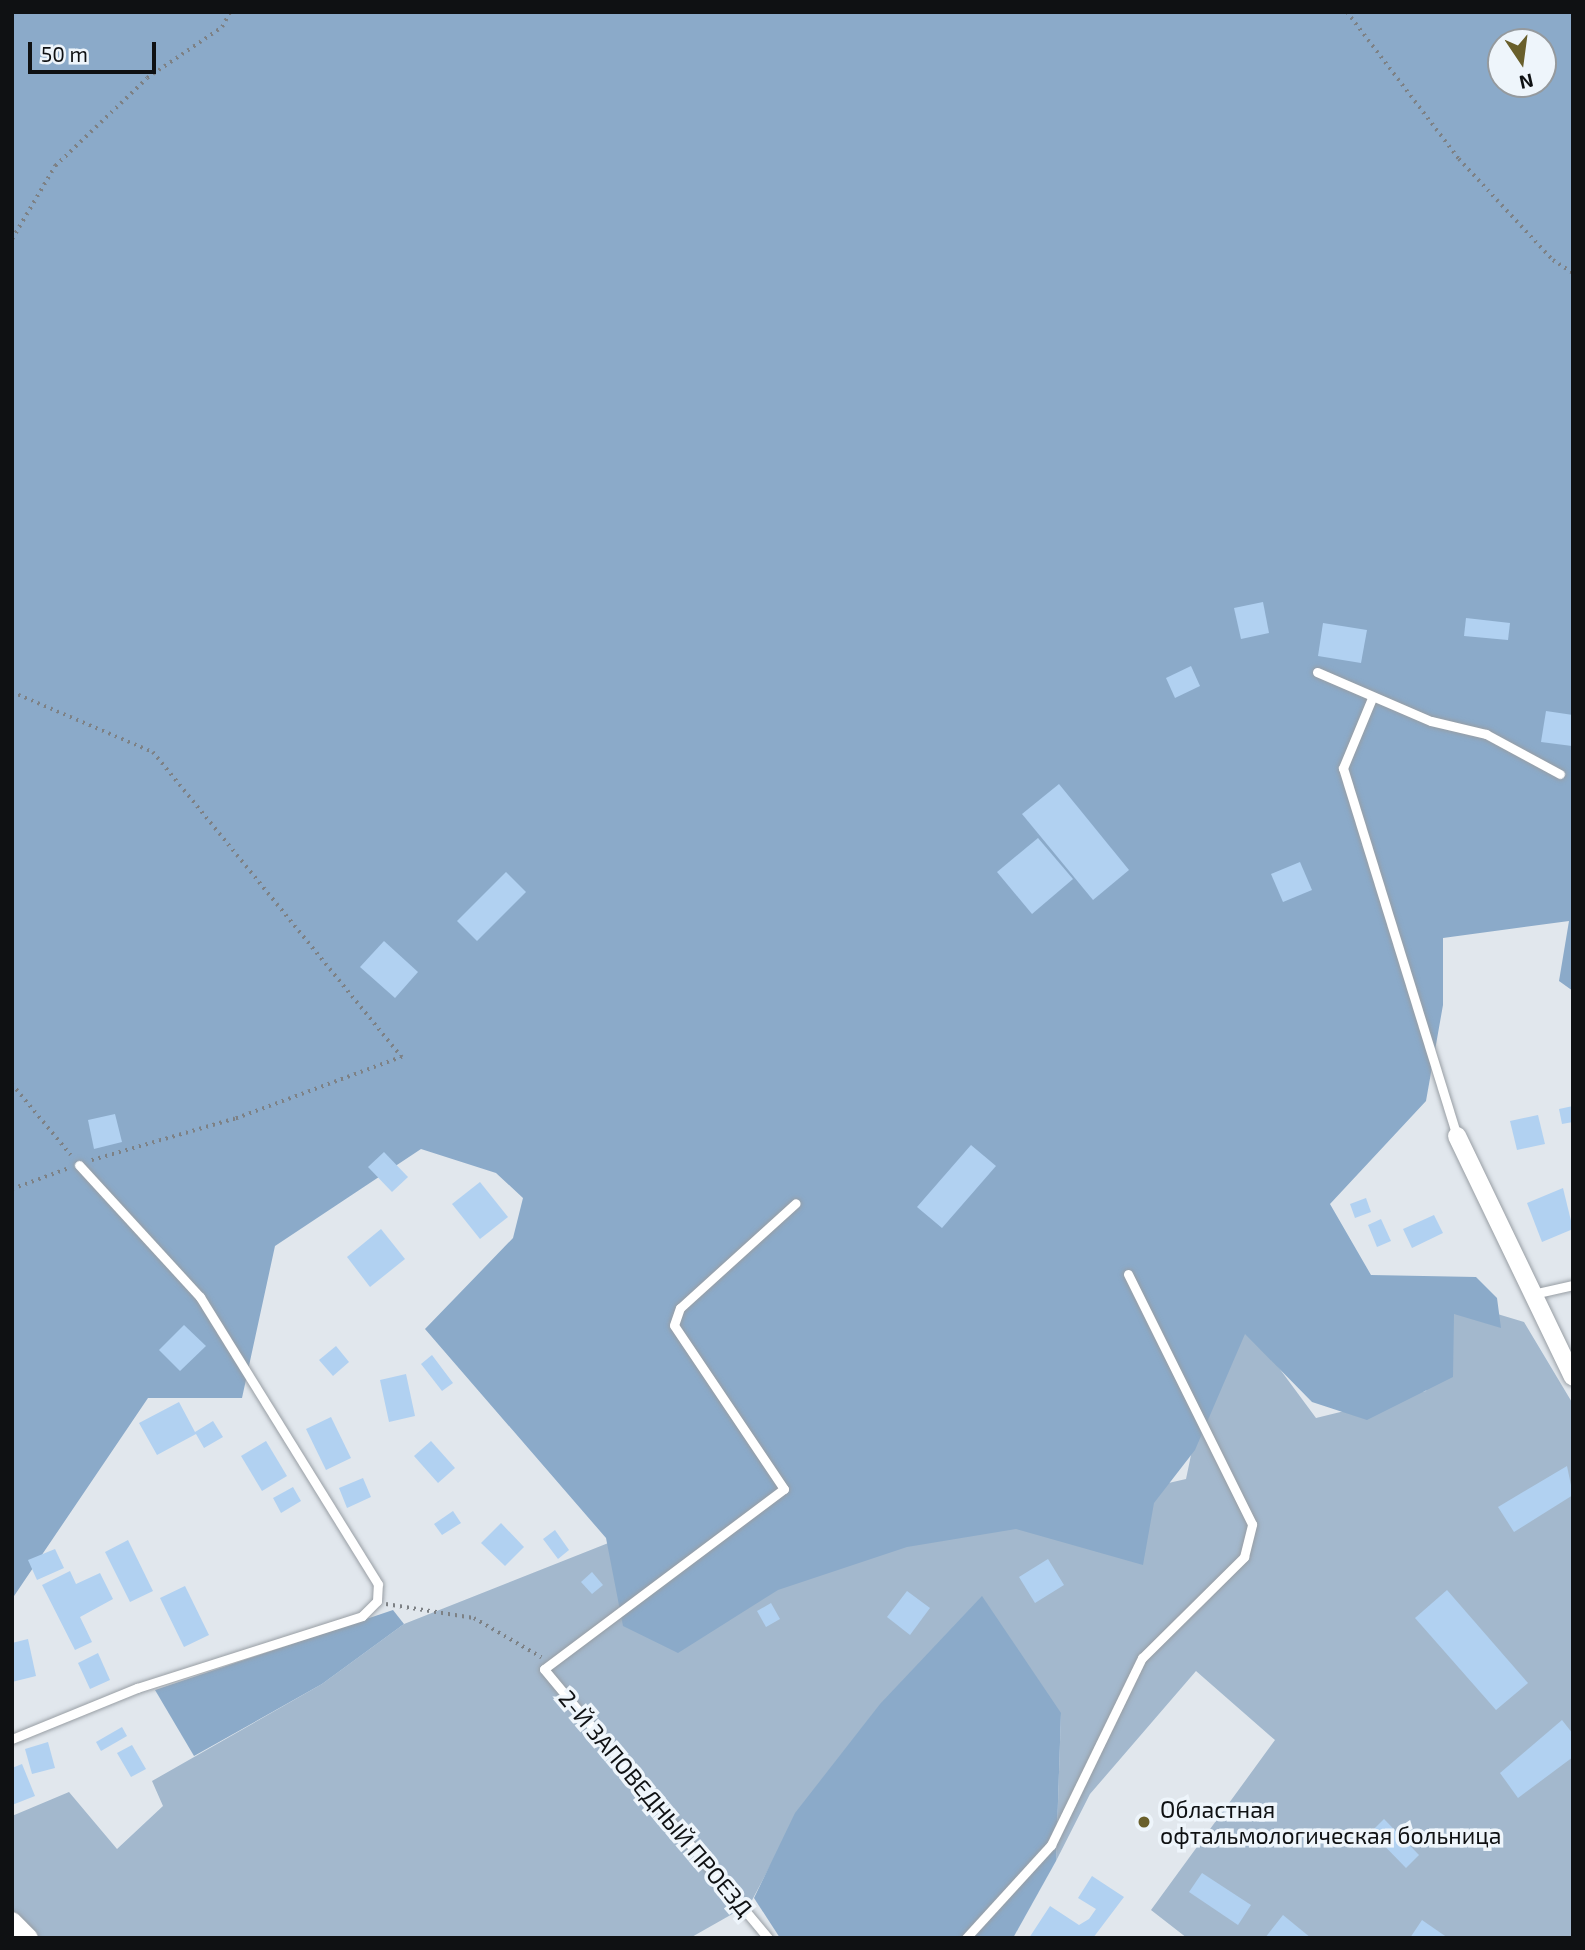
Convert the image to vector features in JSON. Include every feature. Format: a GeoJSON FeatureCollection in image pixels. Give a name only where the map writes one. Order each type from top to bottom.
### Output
{"type":"FeatureCollection","features":[{"type":"Feature","properties":{"kind":"street"},"geometry":{"type":"LineString","coordinates":[[1457,1136],[1528,1296],[1573,1377]]}},
{"type":"Feature","properties":{"kind":"street"},"geometry":{"type":"LineString","coordinates":[[12,1921],[29,1938]]}},
{"type":"Feature","properties":{"kind":"lane"},"geometry":{"type":"LineString","coordinates":[[1317,673],[1372,698],[1486,734],[1560,774]]}},
{"type":"Feature","properties":{"kind":"lane"},"geometry":{"type":"LineString","coordinates":[[1372,698],[1343,768],[1457,1136]]}},
{"type":"Feature","properties":{"kind":"lane"},"geometry":{"type":"LineString","coordinates":[[12,1738],[137,1688],[362,1616],[377,1601],[378,1584],[200,1297],[79,1164]]}},
{"type":"Feature","properties":{"kind":"lane"},"geometry":{"type":"LineString","coordinates":[[544,1669],[784,1489],[674,1325],[680,1308],[796,1203]]}},
{"type":"Feature","properties":{"kind":"lane"},"geometry":{"type":"LineString","coordinates":[[967,1938],[1052,1845],[1142,1658],[1244,1556],[1251,1524],[1128,1274]]}},
{"type":"Feature","properties":{"kind":"lane"},"geometry":{"type":"LineString","coordinates":[[1528,1296],[1573,1285]]}},
{"type":"Feature","properties":{"kind":"lane","name":"2-Й ЗАПОВЕДНЫЙ ПРОЕЗД"},"geometry":{"type":"LineString","coordinates":[[544,1669],[768,1938]]}},
{"type":"Feature","properties":{"kind":"path"},"geometry":{"type":"LineString","coordinates":[[12,239],[55,166],[147,78],[222,27],[230,12]]}},
{"type":"Feature","properties":{"kind":"path"},"geometry":{"type":"LineString","coordinates":[[1347,12],[1459,159],[1553,260],[1573,273]]}},
{"type":"Feature","properties":{"kind":"path"},"geometry":{"type":"LineString","coordinates":[[12,692],[153,752],[402,1057],[235,1119],[79,1164],[12,1189]]}},
{"type":"Feature","properties":{"kind":"path"},"geometry":{"type":"LineString","coordinates":[[12,1084],[79,1164]]}},
{"type":"Feature","properties":{"kind":"path"},"geometry":{"type":"LineString","coordinates":[[377,1601],[474,1618],[542,1658],[544,1669]]}},
{"type":"Feature","properties":{"kind":"shaded area"},"geometry":{"type":"Polygon","coordinates":[[[12,12],[1573,12],[1573,991],[1559,981],[1569,921],[1443,938],[1443,1005],[1426,1101],[1330,1204],[1371,1275],[1476,1277],[1497,1298],[1501,1328],[1454,1314],[1453,1377],[1367,1420],[1312,1402],[1245,1334],[1195,1450],[1154,1503],[1143,1565],[1016,1529],[907,1547],[778,1590],[678,1653],[623,1626],[606,1538],[425,1329],[513,1238],[523,1198],[496,1173],[421,1149],[275,1246],[242,1398],[148,1398],[12,1599],[12,12]]]}},
{"type":"Feature","properties":{"kind":"shaded area"},"geometry":{"type":"Polygon","coordinates":[[[1183,1238],[1316,1418],[1426,1391],[1451,1300],[1524,1322],[1573,1404],[1573,1938],[1187,1938],[1151,1910],[1275,1740],[1196,1671],[1090,1794],[1056,1861],[1061,1713],[795,1819],[750,1904],[690,1938],[39,1938],[12,1911],[12,1816],[69,1792],[117,1849],[163,1806],[152,1781],[322,1684],[404,1624],[626,1536],[771,1587],[898,1545],[1186,1479],[1205,1388],[1183,1238]]]}},
{"type":"Feature","properties":{"kind":"shaded area"},"geometry":{"type":"Polygon","coordinates":[[[982,1596],[1061,1713],[1056,1861],[1013,1938],[780,1938],[754,1898],[795,1813],[880,1704],[982,1596]]]}},
{"type":"Feature","properties":{"kind":"shaded area"},"geometry":{"type":"Polygon","coordinates":[[[393,1610],[404,1624],[322,1684],[194,1756],[155,1690],[393,1610]]]}},
{"type":"Feature","properties":{"kind":"building"},"geometry":{"type":"Polygon","coordinates":[[[1263,602],[1269,633],[1241,639],[1234,608],[1263,602]]]}},
{"type":"Feature","properties":{"kind":"building"},"geometry":{"type":"Polygon","coordinates":[[[1466,618],[1510,623],[1508,640],[1464,636],[1466,618]]]}},
{"type":"Feature","properties":{"kind":"building"},"geometry":{"type":"Polygon","coordinates":[[[1323,623],[1367,630],[1361,663],[1318,656],[1323,623]]]}},
{"type":"Feature","properties":{"kind":"building"},"geometry":{"type":"Polygon","coordinates":[[[1191,666],[1200,686],[1175,698],[1166,678],[1191,666]]]}},
{"type":"Feature","properties":{"kind":"building"},"geometry":{"type":"Polygon","coordinates":[[[1546,711],[1573,715],[1572,746],[1541,742],[1546,711]]]}},
{"type":"Feature","properties":{"kind":"building"},"geometry":{"type":"Polygon","coordinates":[[[1059,784],[1129,870],[1093,900],[1022,814],[1059,784]]]}},
{"type":"Feature","properties":{"kind":"building"},"geometry":{"type":"Polygon","coordinates":[[[1038,838],[1073,879],[1032,914],[997,872],[1038,838]]]}},
{"type":"Feature","properties":{"kind":"building"},"geometry":{"type":"Polygon","coordinates":[[[1300,862],[1312,890],[1283,902],[1271,874],[1300,862]]]}},
{"type":"Feature","properties":{"kind":"building"},"geometry":{"type":"Polygon","coordinates":[[[506,872],[526,892],[477,941],[457,921],[506,872]]]}},
{"type":"Feature","properties":{"kind":"building"},"geometry":{"type":"Polygon","coordinates":[[[384,941],[418,972],[395,998],[360,967],[384,941]]]}},
{"type":"Feature","properties":{"kind":"building"},"geometry":{"type":"Polygon","coordinates":[[[1573,1106],[1573,1122],[1562,1124],[1559,1109],[1573,1106]]]}},
{"type":"Feature","properties":{"kind":"building"},"geometry":{"type":"Polygon","coordinates":[[[115,1114],[122,1142],[94,1149],[88,1120],[115,1114]]]}},
{"type":"Feature","properties":{"kind":"building"},"geometry":{"type":"Polygon","coordinates":[[[1538,1115],[1545,1144],[1517,1150],[1510,1121],[1538,1115]]]}},
{"type":"Feature","properties":{"kind":"building"},"geometry":{"type":"Polygon","coordinates":[[[971,1145],[996,1166],[942,1228],[917,1207],[971,1145]]]}},
{"type":"Feature","properties":{"kind":"building"},"geometry":{"type":"Polygon","coordinates":[[[384,1152],[408,1177],[392,1192],[368,1167],[384,1152]]]}},
{"type":"Feature","properties":{"kind":"building"},"geometry":{"type":"Polygon","coordinates":[[[480,1182],[508,1217],[480,1239],[452,1204],[480,1182]]]}},
{"type":"Feature","properties":{"kind":"building"},"geometry":{"type":"Polygon","coordinates":[[[1563,1188],[1573,1229],[1542,1242],[1527,1203],[1563,1188]]]}},
{"type":"Feature","properties":{"kind":"building"},"geometry":{"type":"Polygon","coordinates":[[[1366,1198],[1371,1212],[1355,1218],[1350,1204],[1366,1198]]]}},
{"type":"Feature","properties":{"kind":"building"},"geometry":{"type":"Polygon","coordinates":[[[1434,1215],[1443,1233],[1412,1248],[1403,1229],[1434,1215]]]}},
{"type":"Feature","properties":{"kind":"building"},"geometry":{"type":"Polygon","coordinates":[[[1381,1219],[1391,1241],[1377,1247],[1368,1225],[1381,1219]]]}},
{"type":"Feature","properties":{"kind":"building"},"geometry":{"type":"Polygon","coordinates":[[[381,1229],[405,1259],[370,1287],[347,1257],[381,1229]]]}},
{"type":"Feature","properties":{"kind":"building"},"geometry":{"type":"Polygon","coordinates":[[[184,1325],[206,1346],[180,1371],[159,1350],[184,1325]]]}},
{"type":"Feature","properties":{"kind":"building"},"geometry":{"type":"Polygon","coordinates":[[[336,1346],[349,1362],[333,1376],[319,1360],[336,1346]]]}},
{"type":"Feature","properties":{"kind":"building"},"geometry":{"type":"Polygon","coordinates":[[[432,1355],[453,1383],[442,1391],[421,1364],[432,1355]]]}},
{"type":"Feature","properties":{"kind":"building"},"geometry":{"type":"Polygon","coordinates":[[[406,1374],[415,1416],[389,1422],[380,1380],[406,1374]]]}},
{"type":"Feature","properties":{"kind":"building"},"geometry":{"type":"Polygon","coordinates":[[[179,1402],[195,1432],[213,1421],[223,1437],[204,1448],[196,1434],[157,1455],[139,1423],[179,1402]]]}},
{"type":"Feature","properties":{"kind":"building"},"geometry":{"type":"Polygon","coordinates":[[[331,1417],[351,1458],[326,1470],[306,1429],[331,1417]]]}},
{"type":"Feature","properties":{"kind":"building"},"geometry":{"type":"Polygon","coordinates":[[[266,1441],[287,1476],[262,1491],[241,1456],[266,1441]]]}},
{"type":"Feature","properties":{"kind":"building"},"geometry":{"type":"Polygon","coordinates":[[[431,1441],[455,1468],[438,1483],[414,1456],[431,1441]]]}},
{"type":"Feature","properties":{"kind":"building"},"geometry":{"type":"Polygon","coordinates":[[[1567,1466],[1573,1495],[1514,1532],[1498,1507],[1567,1466]]]}},
{"type":"Feature","properties":{"kind":"building"},"geometry":{"type":"Polygon","coordinates":[[[363,1478],[371,1497],[347,1508],[339,1488],[363,1478]]]}},
{"type":"Feature","properties":{"kind":"building"},"geometry":{"type":"Polygon","coordinates":[[[293,1487],[301,1501],[281,1513],[273,1498],[293,1487]]]}},
{"type":"Feature","properties":{"kind":"building"},"geometry":{"type":"Polygon","coordinates":[[[453,1511],[461,1523],[442,1535],[434,1524],[453,1511]]]}},
{"type":"Feature","properties":{"kind":"building"},"geometry":{"type":"Polygon","coordinates":[[[501,1523],[524,1547],[505,1566],[481,1543],[501,1523]]]}},
{"type":"Feature","properties":{"kind":"building"},"geometry":{"type":"Polygon","coordinates":[[[555,1530],[569,1550],[558,1559],[543,1539],[555,1530]]]}},
{"type":"Feature","properties":{"kind":"building"},"geometry":{"type":"Polygon","coordinates":[[[128,1540],[153,1591],[130,1602],[105,1552],[128,1540]]]}},
{"type":"Feature","properties":{"kind":"building"},"geometry":{"type":"Polygon","coordinates":[[[55,1549],[64,1568],[37,1580],[28,1560],[55,1549]]]}},
{"type":"Feature","properties":{"kind":"building"},"geometry":{"type":"Polygon","coordinates":[[[1048,1559],[1064,1585],[1035,1603],[1019,1577],[1048,1559]]]}},
{"type":"Feature","properties":{"kind":"building"},"geometry":{"type":"Polygon","coordinates":[[[70,1571],[76,1584],[100,1573],[113,1599],[80,1617],[92,1642],[75,1650],[42,1585],[70,1571]]]}},
{"type":"Feature","properties":{"kind":"building"},"geometry":{"type":"Polygon","coordinates":[[[592,1572],[603,1585],[592,1594],[581,1582],[592,1572]]]}},
{"type":"Feature","properties":{"kind":"building"},"geometry":{"type":"Polygon","coordinates":[[[185,1586],[209,1635],[184,1647],[160,1598],[185,1586]]]}},
{"type":"Feature","properties":{"kind":"building"},"geometry":{"type":"Polygon","coordinates":[[[1447,1590],[1528,1683],[1496,1710],[1415,1618],[1447,1590]]]}},
{"type":"Feature","properties":{"kind":"building"},"geometry":{"type":"Polygon","coordinates":[[[907,1591],[930,1608],[910,1635],[887,1617],[907,1591]]]}},
{"type":"Feature","properties":{"kind":"building"},"geometry":{"type":"Polygon","coordinates":[[[771,1603],[780,1619],[766,1627],[757,1611],[771,1603]]]}},
{"type":"Feature","properties":{"kind":"building"},"geometry":{"type":"Polygon","coordinates":[[[28,1639],[36,1676],[12,1682],[12,1643],[28,1639]]]}},
{"type":"Feature","properties":{"kind":"building"},"geometry":{"type":"Polygon","coordinates":[[[98,1653],[110,1680],[90,1689],[78,1663],[98,1653]]]}},
{"type":"Feature","properties":{"kind":"building"},"geometry":{"type":"Polygon","coordinates":[[[1562,1720],[1573,1734],[1573,1757],[1518,1798],[1500,1773],[1562,1720]]]}},
{"type":"Feature","properties":{"kind":"building"},"geometry":{"type":"Polygon","coordinates":[[[122,1727],[127,1736],[101,1751],[96,1742],[122,1727]]]}},
{"type":"Feature","properties":{"kind":"building"},"geometry":{"type":"Polygon","coordinates":[[[48,1742],[55,1768],[32,1774],[25,1749],[48,1742]]]}},
{"type":"Feature","properties":{"kind":"building"},"geometry":{"type":"Polygon","coordinates":[[[132,1745],[146,1769],[131,1777],[117,1753],[132,1745]]]}},
{"type":"Feature","properties":{"kind":"building"},"geometry":{"type":"Polygon","coordinates":[[[22,1764],[35,1796],[12,1805],[12,1768],[22,1764]]]}},
{"type":"Feature","properties":{"kind":"building"},"geometry":{"type":"Polygon","coordinates":[[[1384,1819],[1419,1855],[1406,1868],[1371,1832],[1384,1819]]]}},
{"type":"Feature","properties":{"kind":"building"},"geometry":{"type":"Polygon","coordinates":[[[1202,1873],[1251,1905],[1238,1925],[1189,1892],[1202,1873]]]}},
{"type":"Feature","properties":{"kind":"building"},"geometry":{"type":"Polygon","coordinates":[[[1092,1876],[1124,1897],[1093,1938],[1029,1938],[1050,1906],[1079,1925],[1089,1919],[1096,1909],[1078,1898],[1092,1876]]]}},
{"type":"Feature","properties":{"kind":"building"},"geometry":{"type":"Polygon","coordinates":[[[1283,1915],[1311,1938],[1265,1938],[1283,1915]]]}},
{"type":"Feature","properties":{"kind":"building"},"geometry":{"type":"Polygon","coordinates":[[[1422,1920],[1448,1938],[1410,1938],[1422,1920]]]}},
{"type":"Feature","properties":{"kind":"place","name":"Областная офтальмологическая больница"},"geometry":{"type":"Point","coordinates":[1144,1822]}}]}
